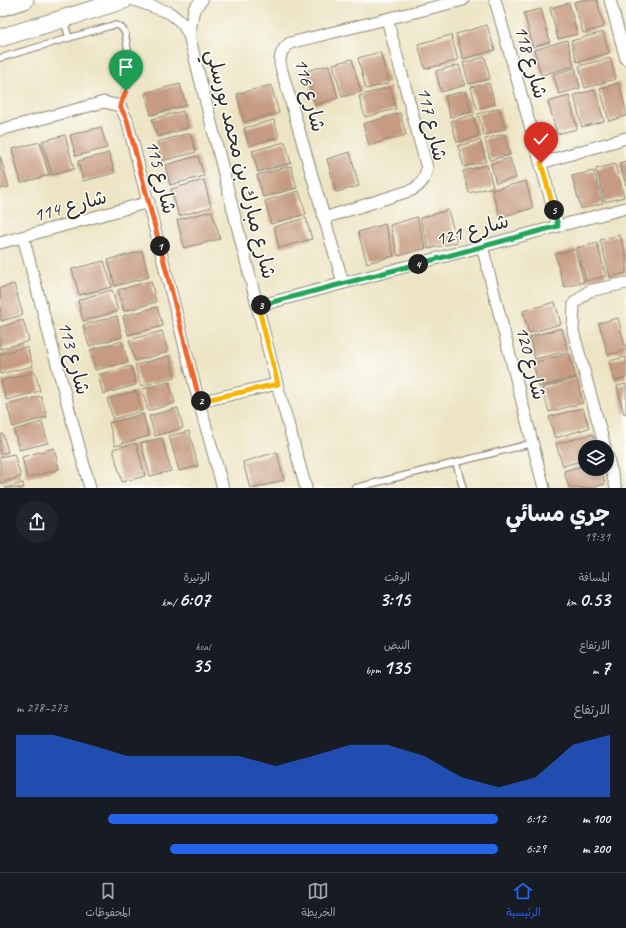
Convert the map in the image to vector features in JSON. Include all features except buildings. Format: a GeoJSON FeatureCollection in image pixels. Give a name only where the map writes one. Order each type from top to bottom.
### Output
{"type":"FeatureCollection","features":[{"type":"Feature","properties":{"kind":"main road"},"geometry":{"type":"LineString","coordinates":[[0,8],[25,0]]}},
{"type":"Feature","properties":{"kind":"main road"},"geometry":{"type":"LineString","coordinates":[[0,38],[124,0]]}},
{"type":"Feature","properties":{"kind":"street","name":"شارع مبارك بن محمد بورسلي"},"geometry":{"type":"LineString","coordinates":[[134,0],[170,13],[182,23],[189,35],[306,488]]}},
{"type":"Feature","properties":{"kind":"street","name":"شارع مبارك بن محمد بورسلي"},"geometry":{"type":"LineString","coordinates":[[189,35],[194,10],[202,0]]}},
{"type":"Feature","properties":{"kind":"street","name":"شارع 116"},"geometry":{"type":"LineString","coordinates":[[343,284],[280,64],[282,52],[290,43],[463,0]]}},
{"type":"Feature","properties":{"kind":"street","name":"شارع 118"},"geometry":{"type":"LineString","coordinates":[[495,0],[558,226]]}},
{"type":"Feature","properties":{"kind":"street"},"geometry":{"type":"LineString","coordinates":[[610,0],[626,59]]}},
{"type":"Feature","properties":{"kind":"street","name":"شارع 117"},"geometry":{"type":"LineString","coordinates":[[324,218],[412,190],[421,184],[426,174],[427,168],[387,19]]}},
{"type":"Feature","properties":{"kind":"street"},"geometry":{"type":"LineString","coordinates":[[0,130],[104,102],[120,106]]}},
{"type":"Feature","properties":{"kind":"street","name":"شارع 115"},"geometry":{"type":"LineString","coordinates":[[120,106],[127,120],[223,488]]}},
{"type":"Feature","properties":{"kind":"street"},"geometry":{"type":"LineString","coordinates":[[541,163],[626,138]]}},
{"type":"Feature","properties":{"kind":"street","name":"شارع 114"},"geometry":{"type":"LineString","coordinates":[[0,243],[149,202]]}},
{"type":"Feature","properties":{"kind":"street","name":"شارع 121"},"geometry":{"type":"LineString","coordinates":[[258,306],[626,208]]}},
{"type":"Feature","properties":{"kind":"street","name":"شارع 113"},"geometry":{"type":"LineString","coordinates":[[23,237],[90,488]]}},
{"type":"Feature","properties":{"kind":"street","name":"شارع 120"},"geometry":{"type":"LineString","coordinates":[[482,246],[544,488]]}},
{"type":"Feature","properties":{"kind":"street"},"geometry":{"type":"LineString","coordinates":[[603,440],[573,332],[574,302],[589,291],[626,283]]}},
{"type":"Feature","properties":{"kind":"street"},"geometry":{"type":"LineString","coordinates":[[200,402],[278,384]]}},
{"type":"Feature","properties":{"kind":"street"},"geometry":{"type":"LineString","coordinates":[[613,476],[616,488]]}},
{"type":"Feature","properties":{"kind":"lane"},"geometry":{"type":"LineString","coordinates":[[64,18],[69,38]]}},
{"type":"Feature","properties":{"kind":"lane"},"geometry":{"type":"LineString","coordinates":[[0,58],[115,24],[123,29],[130,62],[129,82],[120,106]]}},
{"type":"Feature","properties":{"kind":"lane"},"geometry":{"type":"LineString","coordinates":[[357,488],[533,443]]}},
{"type":"Feature","properties":{"kind":"lane"},"geometry":{"type":"LineString","coordinates":[[456,463],[463,488]]}},
{"type":"Feature","properties":{"kind":"route"},"geometry":{"type":"LineString","coordinates":[[126,91],[120,106],[127,120],[200,402],[278,384],[258,306],[558,226],[541,163]]}}]}
